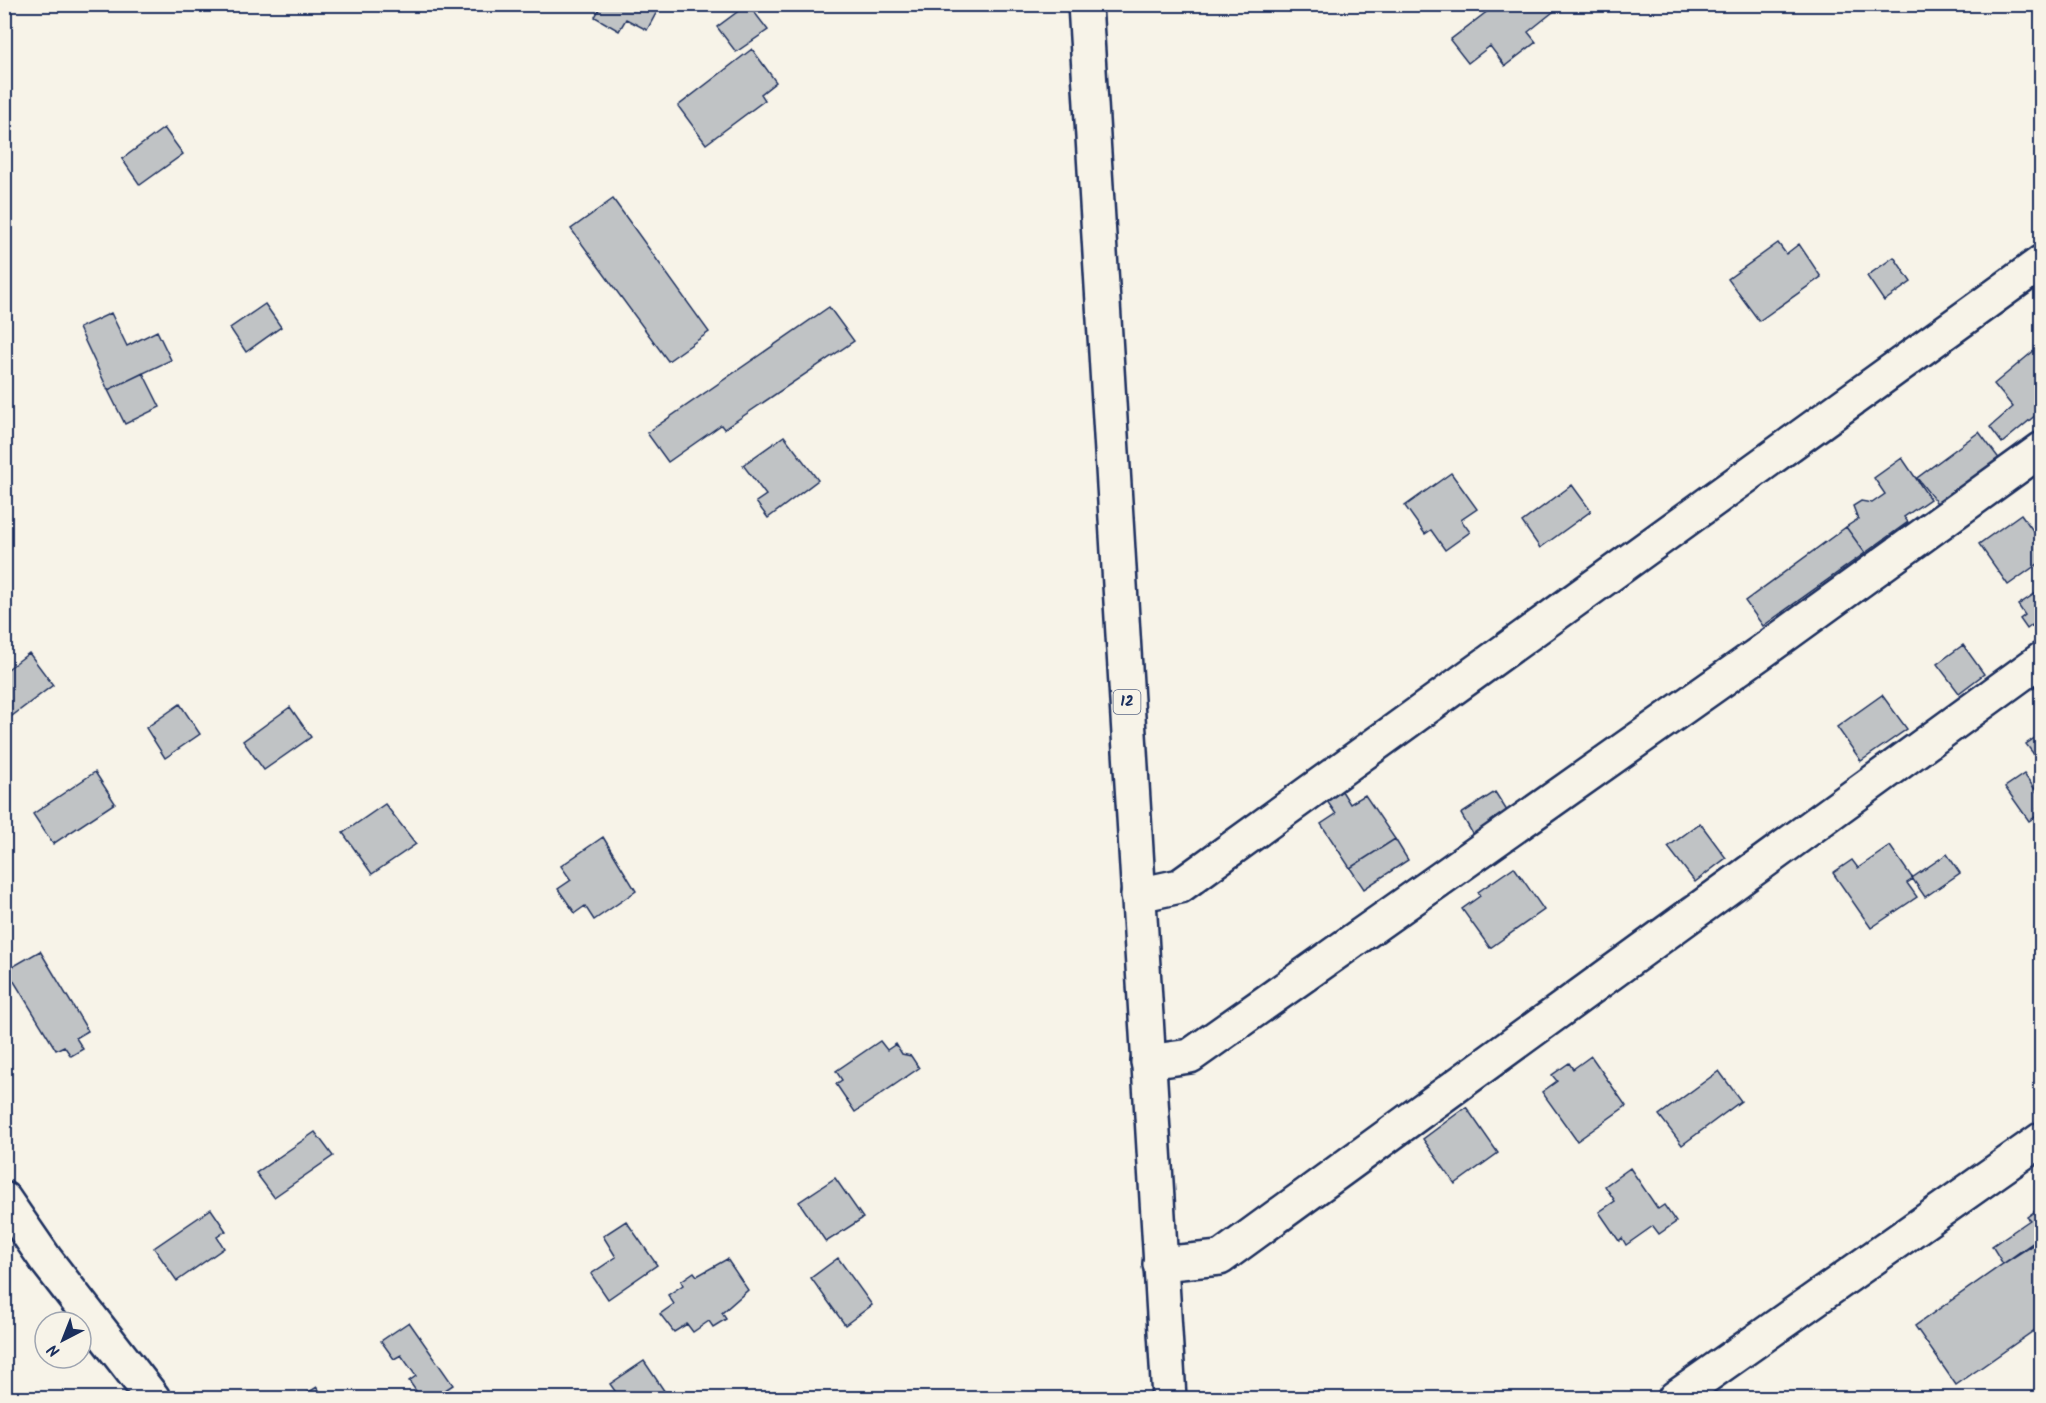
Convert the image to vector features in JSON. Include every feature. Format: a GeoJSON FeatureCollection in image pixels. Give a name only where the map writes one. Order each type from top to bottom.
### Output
{"type":"FeatureCollection","features":[{"type":"Feature","properties":{"kind":"street","name":"12"},"geometry":{"type":"LineString","coordinates":[[1085,4],[1169,1398]]}},
{"type":"Feature","properties":{"kind":"street"},"geometry":{"type":"LineString","coordinates":[[1138,895],[1180,886],[2042,261]]}},
{"type":"Feature","properties":{"kind":"street"},"geometry":{"type":"LineString","coordinates":[[1148,1062],[1190,1056],[1763,651],[2042,449]]}},
{"type":"Feature","properties":{"kind":"street"},"geometry":{"type":"LineString","coordinates":[[1160,1264],[1220,1258],[2042,659]]}},
{"type":"Feature","properties":{"kind":"street"},"geometry":{"type":"LineString","coordinates":[[1675,1398],[2042,1138]]}},
{"type":"Feature","properties":{"kind":"street"},"geometry":{"type":"LineString","coordinates":[[4,1199],[46,1260],[153,1398]]}},
{"type":"Feature","properties":{"kind":"building"},"geometry":{"type":"Polygon","coordinates":[[[602,4],[661,4],[647,30],[626,19],[619,31],[595,17],[602,4]]]}},
{"type":"Feature","properties":{"kind":"building"},"geometry":{"type":"Polygon","coordinates":[[[748,4],[768,30],[736,52],[717,27],[748,4]]]}},
{"type":"Feature","properties":{"kind":"building"},"geometry":{"type":"Polygon","coordinates":[[[1497,4],[1563,4],[1528,32],[1536,42],[1505,66],[1490,46],[1468,63],[1450,40],[1497,4]]]}},
{"type":"Feature","properties":{"kind":"building"},"geometry":{"type":"Polygon","coordinates":[[[752,49],[776,82],[761,94],[765,100],[706,144],[678,106],[752,49]]]}},
{"type":"Feature","properties":{"kind":"building"},"geometry":{"type":"Polygon","coordinates":[[[164,128],[183,154],[140,185],[122,159],[164,128]]]}},
{"type":"Feature","properties":{"kind":"building"},"geometry":{"type":"Polygon","coordinates":[[[613,199],[709,332],[668,361],[571,229],[613,199]]]}},
{"type":"Feature","properties":{"kind":"building"},"geometry":{"type":"Polygon","coordinates":[[[1778,243],[1786,254],[1799,244],[1821,277],[1759,321],[1728,279],[1778,243]]]}},
{"type":"Feature","properties":{"kind":"building"},"geometry":{"type":"Polygon","coordinates":[[[1894,257],[1911,282],[1884,301],[1867,276],[1894,257]]]}},
{"type":"Feature","properties":{"kind":"building"},"geometry":{"type":"Polygon","coordinates":[[[265,304],[281,327],[246,352],[230,328],[265,304]]]}},
{"type":"Feature","properties":{"kind":"building"},"geometry":{"type":"Polygon","coordinates":[[[829,307],[854,341],[724,429],[721,425],[668,462],[647,433],[829,307]]]}},
{"type":"Feature","properties":{"kind":"building"},"geometry":{"type":"Polygon","coordinates":[[[111,313],[127,346],[157,331],[171,360],[108,390],[79,328],[111,313]]]}},
{"type":"Feature","properties":{"kind":"building"},"geometry":{"type":"Polygon","coordinates":[[[2036,349],[2042,356],[2042,410],[2002,443],[1990,427],[2013,407],[1994,384],[2036,349]]]}},
{"type":"Feature","properties":{"kind":"building"},"geometry":{"type":"Polygon","coordinates":[[[143,373],[160,407],[125,424],[108,390],[143,373]]]}},
{"type":"Feature","properties":{"kind":"building"},"geometry":{"type":"Polygon","coordinates":[[[1979,432],[2001,461],[1940,507],[1917,478],[1979,432]]]}},
{"type":"Feature","properties":{"kind":"building"},"geometry":{"type":"Polygon","coordinates":[[[784,436],[818,480],[768,518],[756,502],[766,495],[743,465],[784,436]]]}},
{"type":"Feature","properties":{"kind":"building"},"geometry":{"type":"Polygon","coordinates":[[[1902,458],[1930,499],[1904,517],[1908,522],[1865,553],[1846,527],[1858,519],[1853,506],[1861,501],[1872,503],[1885,494],[1874,478],[1902,458]]]}},
{"type":"Feature","properties":{"kind":"building"},"geometry":{"type":"Polygon","coordinates":[[[1451,473],[1477,509],[1461,520],[1470,532],[1445,550],[1431,530],[1425,534],[1405,506],[1451,473]]]}},
{"type":"Feature","properties":{"kind":"building"},"geometry":{"type":"Polygon","coordinates":[[[1572,485],[1591,511],[1540,548],[1522,522],[1572,485]]]}},
{"type":"Feature","properties":{"kind":"building"},"geometry":{"type":"Polygon","coordinates":[[[2021,514],[2042,543],[2042,561],[2008,585],[1979,544],[2021,514]]]}},
{"type":"Feature","properties":{"kind":"building"},"geometry":{"type":"Polygon","coordinates":[[[1846,527],[1865,553],[1763,626],[1745,601],[1846,527]]]}},
{"type":"Feature","properties":{"kind":"building"},"geometry":{"type":"Polygon","coordinates":[[[2042,589],[2041,638],[2032,625],[2027,629],[2020,619],[2025,615],[2018,605],[2042,589]]]}},
{"type":"Feature","properties":{"kind":"building"},"geometry":{"type":"Polygon","coordinates":[[[1963,645],[1984,674],[1959,693],[1937,664],[1963,645]]]}},
{"type":"Feature","properties":{"kind":"building"},"geometry":{"type":"Polygon","coordinates":[[[29,653],[53,685],[4,722],[4,672],[29,653]]]}},
{"type":"Feature","properties":{"kind":"building"},"geometry":{"type":"Polygon","coordinates":[[[1882,695],[1907,729],[1861,761],[1837,727],[1882,695]]]}},
{"type":"Feature","properties":{"kind":"building"},"geometry":{"type":"Polygon","coordinates":[[[180,704],[200,734],[165,758],[146,728],[180,704]]]}},
{"type":"Feature","properties":{"kind":"building"},"geometry":{"type":"Polygon","coordinates":[[[290,707],[311,737],[264,770],[243,741],[290,707]]]}},
{"type":"Feature","properties":{"kind":"building"},"geometry":{"type":"Polygon","coordinates":[[[2042,733],[2042,765],[2026,744],[2042,733]]]}},
{"type":"Feature","properties":{"kind":"building"},"geometry":{"type":"Polygon","coordinates":[[[95,772],[115,803],[53,844],[33,814],[95,772]]]}},
{"type":"Feature","properties":{"kind":"building"},"geometry":{"type":"Polygon","coordinates":[[[2024,774],[2042,799],[2042,805],[2037,808],[2041,813],[2029,821],[2005,787],[2024,774]]]}},
{"type":"Feature","properties":{"kind":"building"},"geometry":{"type":"Polygon","coordinates":[[[1342,791],[1350,804],[1365,795],[1395,839],[1350,868],[1321,824],[1336,814],[1327,801],[1342,791]]]}},
{"type":"Feature","properties":{"kind":"building"},"geometry":{"type":"Polygon","coordinates":[[[1495,792],[1509,814],[1474,836],[1461,814],[1495,792]]]}},
{"type":"Feature","properties":{"kind":"building"},"geometry":{"type":"Polygon","coordinates":[[[385,804],[416,844],[372,874],[343,833],[385,804]]]}},
{"type":"Feature","properties":{"kind":"building"},"geometry":{"type":"Polygon","coordinates":[[[1700,823],[1726,858],[1695,882],[1668,847],[1700,823]]]}},
{"type":"Feature","properties":{"kind":"building"},"geometry":{"type":"Polygon","coordinates":[[[603,837],[636,891],[594,920],[585,906],[575,913],[558,889],[571,880],[561,866],[603,837]]]}},
{"type":"Feature","properties":{"kind":"building"},"geometry":{"type":"Polygon","coordinates":[[[1395,839],[1408,860],[1364,889],[1350,868],[1395,839]]]}},
{"type":"Feature","properties":{"kind":"building"},"geometry":{"type":"Polygon","coordinates":[[[1890,846],[1913,879],[1907,883],[1917,897],[1871,928],[1833,873],[1852,860],[1858,868],[1890,846]]]}},
{"type":"Feature","properties":{"kind":"building"},"geometry":{"type":"Polygon","coordinates":[[[1947,854],[1960,873],[1925,897],[1912,878],[1947,854]]]}},
{"type":"Feature","properties":{"kind":"building"},"geometry":{"type":"Polygon","coordinates":[[[1514,867],[1544,910],[1490,948],[1462,909],[1480,896],[1478,892],[1514,867]]]}},
{"type":"Feature","properties":{"kind":"building"},"geometry":{"type":"Polygon","coordinates":[[[40,951],[88,1031],[76,1038],[83,1049],[71,1056],[64,1046],[56,1050],[7,970],[40,951]]]}},
{"type":"Feature","properties":{"kind":"building"},"geometry":{"type":"Polygon","coordinates":[[[880,1041],[887,1050],[896,1044],[902,1054],[911,1056],[919,1068],[855,1112],[836,1084],[842,1080],[836,1071],[880,1041]]]}},
{"type":"Feature","properties":{"kind":"building"},"geometry":{"type":"Polygon","coordinates":[[[1591,1056],[1626,1106],[1577,1141],[1542,1092],[1557,1081],[1552,1075],[1569,1063],[1573,1069],[1591,1056]]]}},
{"type":"Feature","properties":{"kind":"building"},"geometry":{"type":"Polygon","coordinates":[[[1719,1071],[1741,1101],[1682,1145],[1659,1115],[1719,1071]]]}},
{"type":"Feature","properties":{"kind":"building"},"geometry":{"type":"Polygon","coordinates":[[[1466,1107],[1498,1153],[1455,1184],[1423,1139],[1466,1107]]]}},
{"type":"Feature","properties":{"kind":"building"},"geometry":{"type":"Polygon","coordinates":[[[315,1132],[333,1156],[274,1197],[256,1173],[315,1132]]]}},
{"type":"Feature","properties":{"kind":"building"},"geometry":{"type":"Polygon","coordinates":[[[1630,1168],[1658,1209],[1664,1205],[1676,1222],[1659,1234],[1653,1226],[1626,1245],[1622,1238],[1619,1241],[1599,1212],[1615,1201],[1605,1186],[1630,1168]]]}},
{"type":"Feature","properties":{"kind":"building"},"geometry":{"type":"Polygon","coordinates":[[[835,1178],[863,1218],[826,1242],[799,1202],[835,1178]]]}},
{"type":"Feature","properties":{"kind":"building"},"geometry":{"type":"Polygon","coordinates":[[[2042,1206],[2042,1239],[2003,1264],[1992,1246],[2030,1220],[2027,1217],[2042,1206]]]}},
{"type":"Feature","properties":{"kind":"building"},"geometry":{"type":"Polygon","coordinates":[[[211,1209],[226,1231],[217,1237],[224,1248],[177,1281],[154,1248],[211,1209]]]}},
{"type":"Feature","properties":{"kind":"building"},"geometry":{"type":"Polygon","coordinates":[[[626,1221],[657,1265],[608,1299],[591,1274],[616,1257],[603,1236],[626,1221]]]}},
{"type":"Feature","properties":{"kind":"building"},"geometry":{"type":"Polygon","coordinates":[[[2041,1237],[2042,1325],[1956,1385],[1915,1326],[2041,1237]]]}},
{"type":"Feature","properties":{"kind":"building"},"geometry":{"type":"Polygon","coordinates":[[[838,1258],[872,1305],[845,1325],[811,1278],[838,1258]]]}},
{"type":"Feature","properties":{"kind":"building"},"geometry":{"type":"Polygon","coordinates":[[[727,1259],[748,1290],[722,1313],[726,1319],[713,1327],[709,1321],[693,1332],[687,1324],[674,1332],[660,1314],[674,1304],[668,1295],[683,1285],[681,1281],[694,1272],[697,1276],[727,1259]]]}},
{"type":"Feature","properties":{"kind":"building"},"geometry":{"type":"Polygon","coordinates":[[[409,1322],[453,1385],[433,1398],[421,1398],[409,1381],[416,1376],[401,1355],[394,1359],[381,1341],[409,1322]]]}},
{"type":"Feature","properties":{"kind":"building"},"geometry":{"type":"Polygon","coordinates":[[[644,1361],[669,1398],[620,1398],[610,1384],[644,1361]]]}},
{"type":"Feature","properties":{"kind":"building"},"geometry":{"type":"Polygon","coordinates":[[[317,1387],[324,1398],[299,1398],[317,1387]]]}}]}
